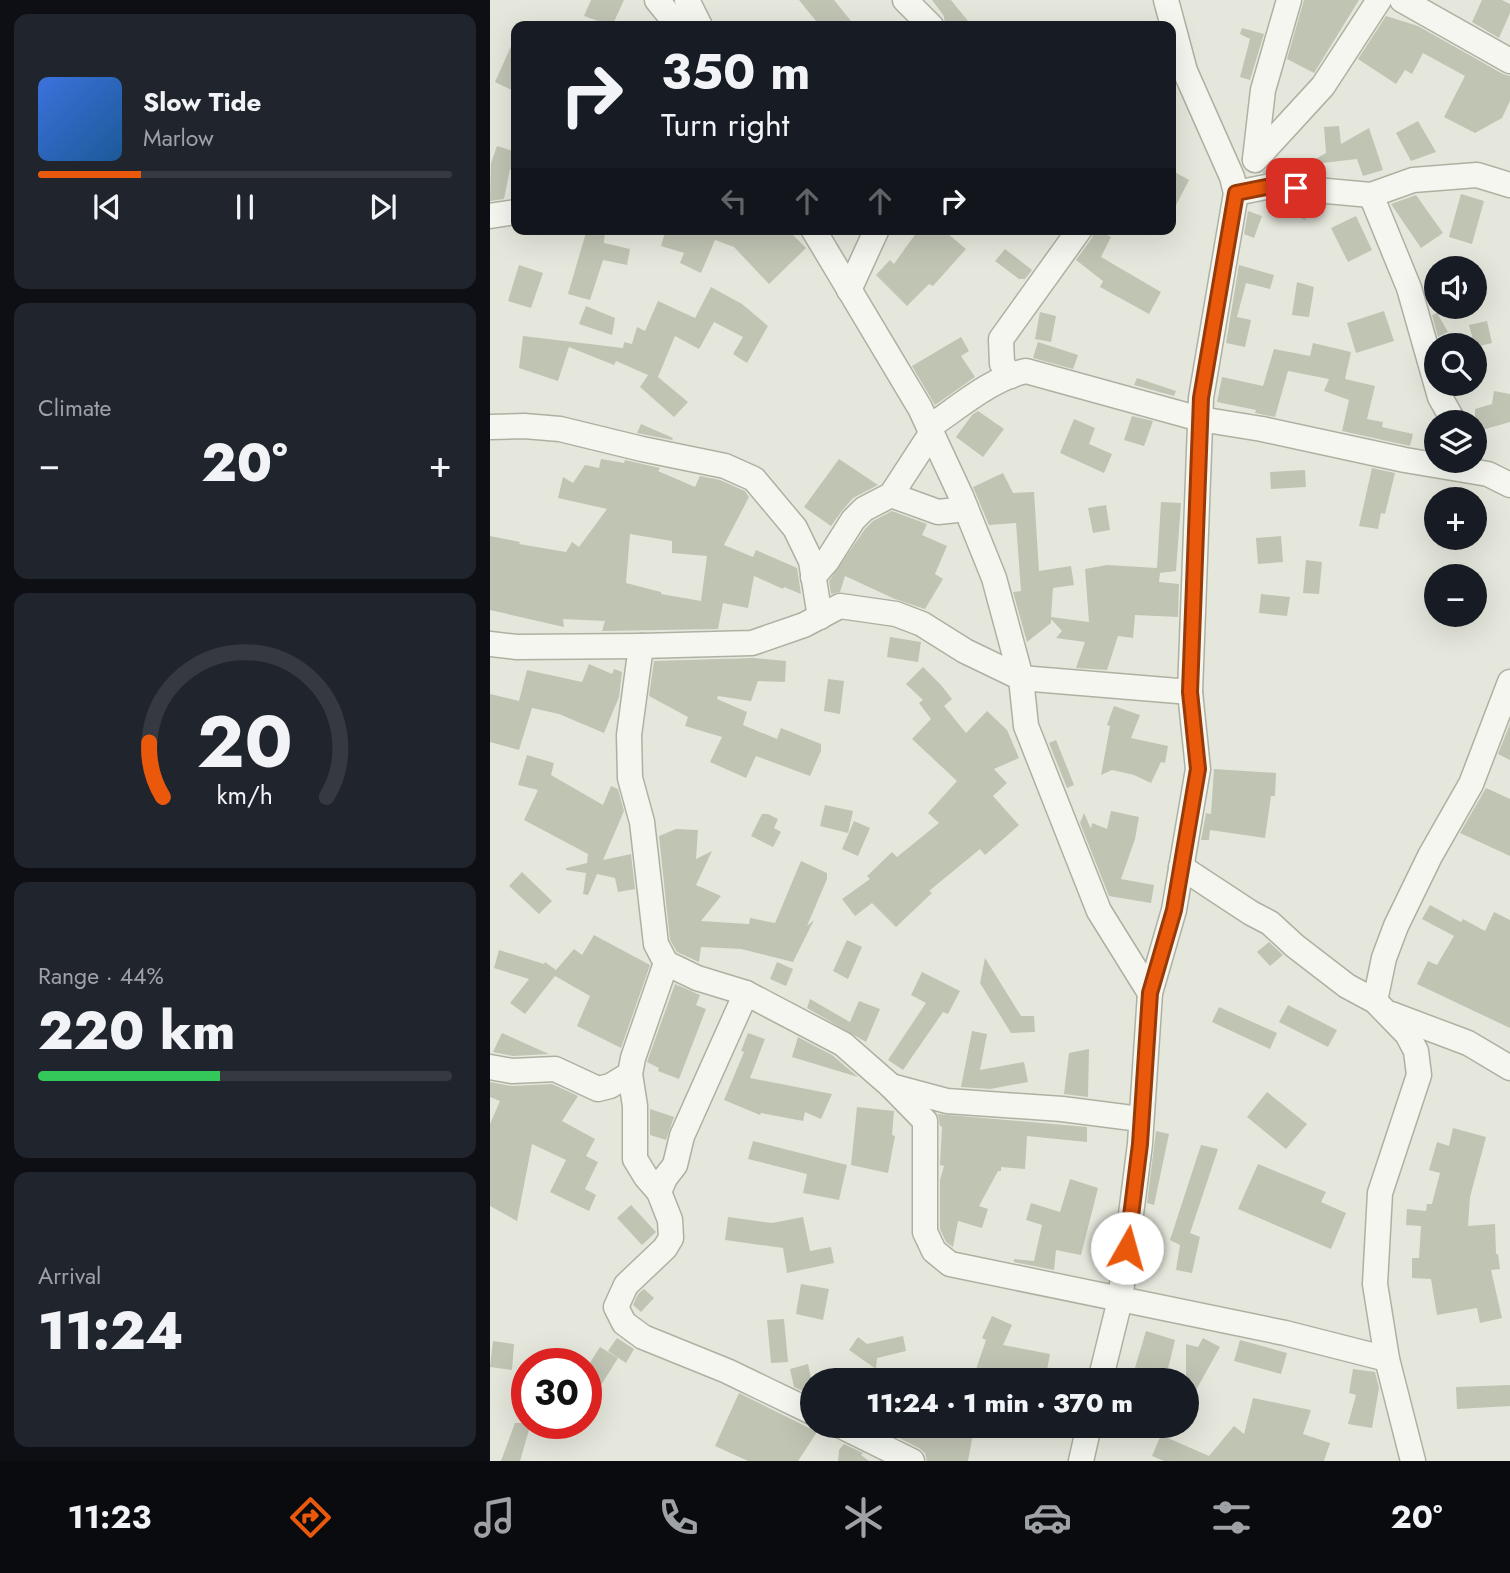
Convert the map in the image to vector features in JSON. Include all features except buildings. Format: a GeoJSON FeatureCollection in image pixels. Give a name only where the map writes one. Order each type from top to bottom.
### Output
{"type":"FeatureCollection","features":[{"type":"Feature","properties":{"kind":"street"},"geometry":{"type":"LineString","coordinates":[[657,0],[674,21]]}},
{"type":"Feature","properties":{"kind":"street"},"geometry":{"type":"LineString","coordinates":[[687,0],[698,21]]}},
{"type":"Feature","properties":{"kind":"street"},"geometry":{"type":"LineString","coordinates":[[905,0],[926,21]]}},
{"type":"Feature","properties":{"kind":"street"},"geometry":{"type":"LineString","coordinates":[[1166,0],[1172,21]]}},
{"type":"Feature","properties":{"kind":"street"},"geometry":{"type":"LineString","coordinates":[[1255,160],[1263,90],[1289,0]]}},
{"type":"Feature","properties":{"kind":"street"},"geometry":{"type":"LineString","coordinates":[[1103,1368],[1120,1300],[1140,1144],[1150,993],[1174,910],[1198,769],[1190,692],[1201,398],[1234,185],[1324,86],[1379,0]]}},
{"type":"Feature","properties":{"kind":"street"},"geometry":{"type":"LineString","coordinates":[[1402,0],[1510,61]]}},
{"type":"Feature","properties":{"kind":"street"},"geometry":{"type":"LineString","coordinates":[[1176,37],[1185,71],[1234,185]]}},
{"type":"Feature","properties":{"kind":"street"},"geometry":{"type":"LineString","coordinates":[[1234,185],[1371,195],[1413,180],[1477,175],[1510,185]]}},
{"type":"Feature","properties":{"kind":"street"},"geometry":{"type":"LineString","coordinates":[[1371,195],[1409,288],[1440,397],[1447,410]]}},
{"type":"Feature","properties":{"kind":"street"},"geometry":{"type":"LineString","coordinates":[[490,216],[511,213]]}},
{"type":"Feature","properties":{"kind":"street"},"geometry":{"type":"LineString","coordinates":[[817,235],[920,408],[966,509],[994,578],[1021,678],[1026,726],[1099,911],[1150,993]]}},
{"type":"Feature","properties":{"kind":"street"},"geometry":{"type":"LineString","coordinates":[[849,290],[874,235]]}},
{"type":"Feature","properties":{"kind":"street"},"geometry":{"type":"LineString","coordinates":[[1011,376],[1002,363],[1002,339],[1076,235]]}},
{"type":"Feature","properties":{"kind":"street"},"geometry":{"type":"LineString","coordinates":[[813,577],[827,561],[853,520],[864,509],[891,495],[930,430],[1011,376],[1026,372],[1200,419],[1262,429],[1405,460],[1424,461]]}},
{"type":"Feature","properties":{"kind":"street"},"geometry":{"type":"LineString","coordinates":[[490,427],[559,429],[725,466],[754,479],[795,528],[811,561],[820,617]]}},
{"type":"Feature","properties":{"kind":"street"},"geometry":{"type":"LineString","coordinates":[[1487,469],[1510,485]]}},
{"type":"Feature","properties":{"kind":"street"},"geometry":{"type":"LineString","coordinates":[[891,495],[938,512],[966,509]]}},
{"type":"Feature","properties":{"kind":"street"},"geometry":{"type":"LineString","coordinates":[[490,644],[517,647],[752,643],[804,625],[840,606],[896,614],[922,624],[965,651],[1021,678],[1190,692]]}},
{"type":"Feature","properties":{"kind":"street"},"geometry":{"type":"LineString","coordinates":[[641,646],[629,735],[630,778],[642,822],[656,944],[666,963],[697,978],[746,993],[843,1044],[891,1086],[925,1121],[925,1232],[934,1251],[950,1264],[1285,1333],[1387,1359]]}},
{"type":"Feature","properties":{"kind":"street"},"geometry":{"type":"LineString","coordinates":[[1413,1461],[1387,1359],[1375,1284],[1380,1193],[1419,1075],[1416,1051],[1407,1034],[1381,1007],[1384,958],[1396,926],[1430,856],[1471,784],[1510,682]]}},
{"type":"Feature","properties":{"kind":"street"},"geometry":{"type":"LineString","coordinates":[[1181,867],[1251,914],[1270,923],[1347,986],[1381,1007],[1468,1043],[1510,1068]]}},
{"type":"Feature","properties":{"kind":"street"},"geometry":{"type":"LineString","coordinates":[[666,963],[633,1058],[631,1074],[635,1107],[635,1159],[659,1192],[670,1220],[671,1238],[665,1248],[626,1284],[616,1307],[624,1323],[643,1337],[727,1371],[800,1406]]}},
{"type":"Feature","properties":{"kind":"street"},"geometry":{"type":"LineString","coordinates":[[659,1192],[675,1165],[682,1136],[746,993]]}},
{"type":"Feature","properties":{"kind":"street"},"geometry":{"type":"LineString","coordinates":[[490,1067],[512,1071],[555,1069],[598,1089],[610,1086],[631,1074]]}},
{"type":"Feature","properties":{"kind":"street"},"geometry":{"type":"LineString","coordinates":[[891,1086],[947,1101],[1140,1119]]}},
{"type":"Feature","properties":{"kind":"street"},"geometry":{"type":"LineString","coordinates":[[865,1438],[912,1461]]}},
{"type":"Feature","properties":{"kind":"street"},"geometry":{"type":"LineString","coordinates":[[1081,1461],[1086,1438]]}},
{"type":"Feature","properties":{"kind":"route"},"geometry":{"type":"LineString","coordinates":[[1127,1248],[1140,1144],[1150,993],[1174,910],[1198,769],[1190,692],[1201,398],[1236,193],[1271,186],[1296,188]]}}]}
